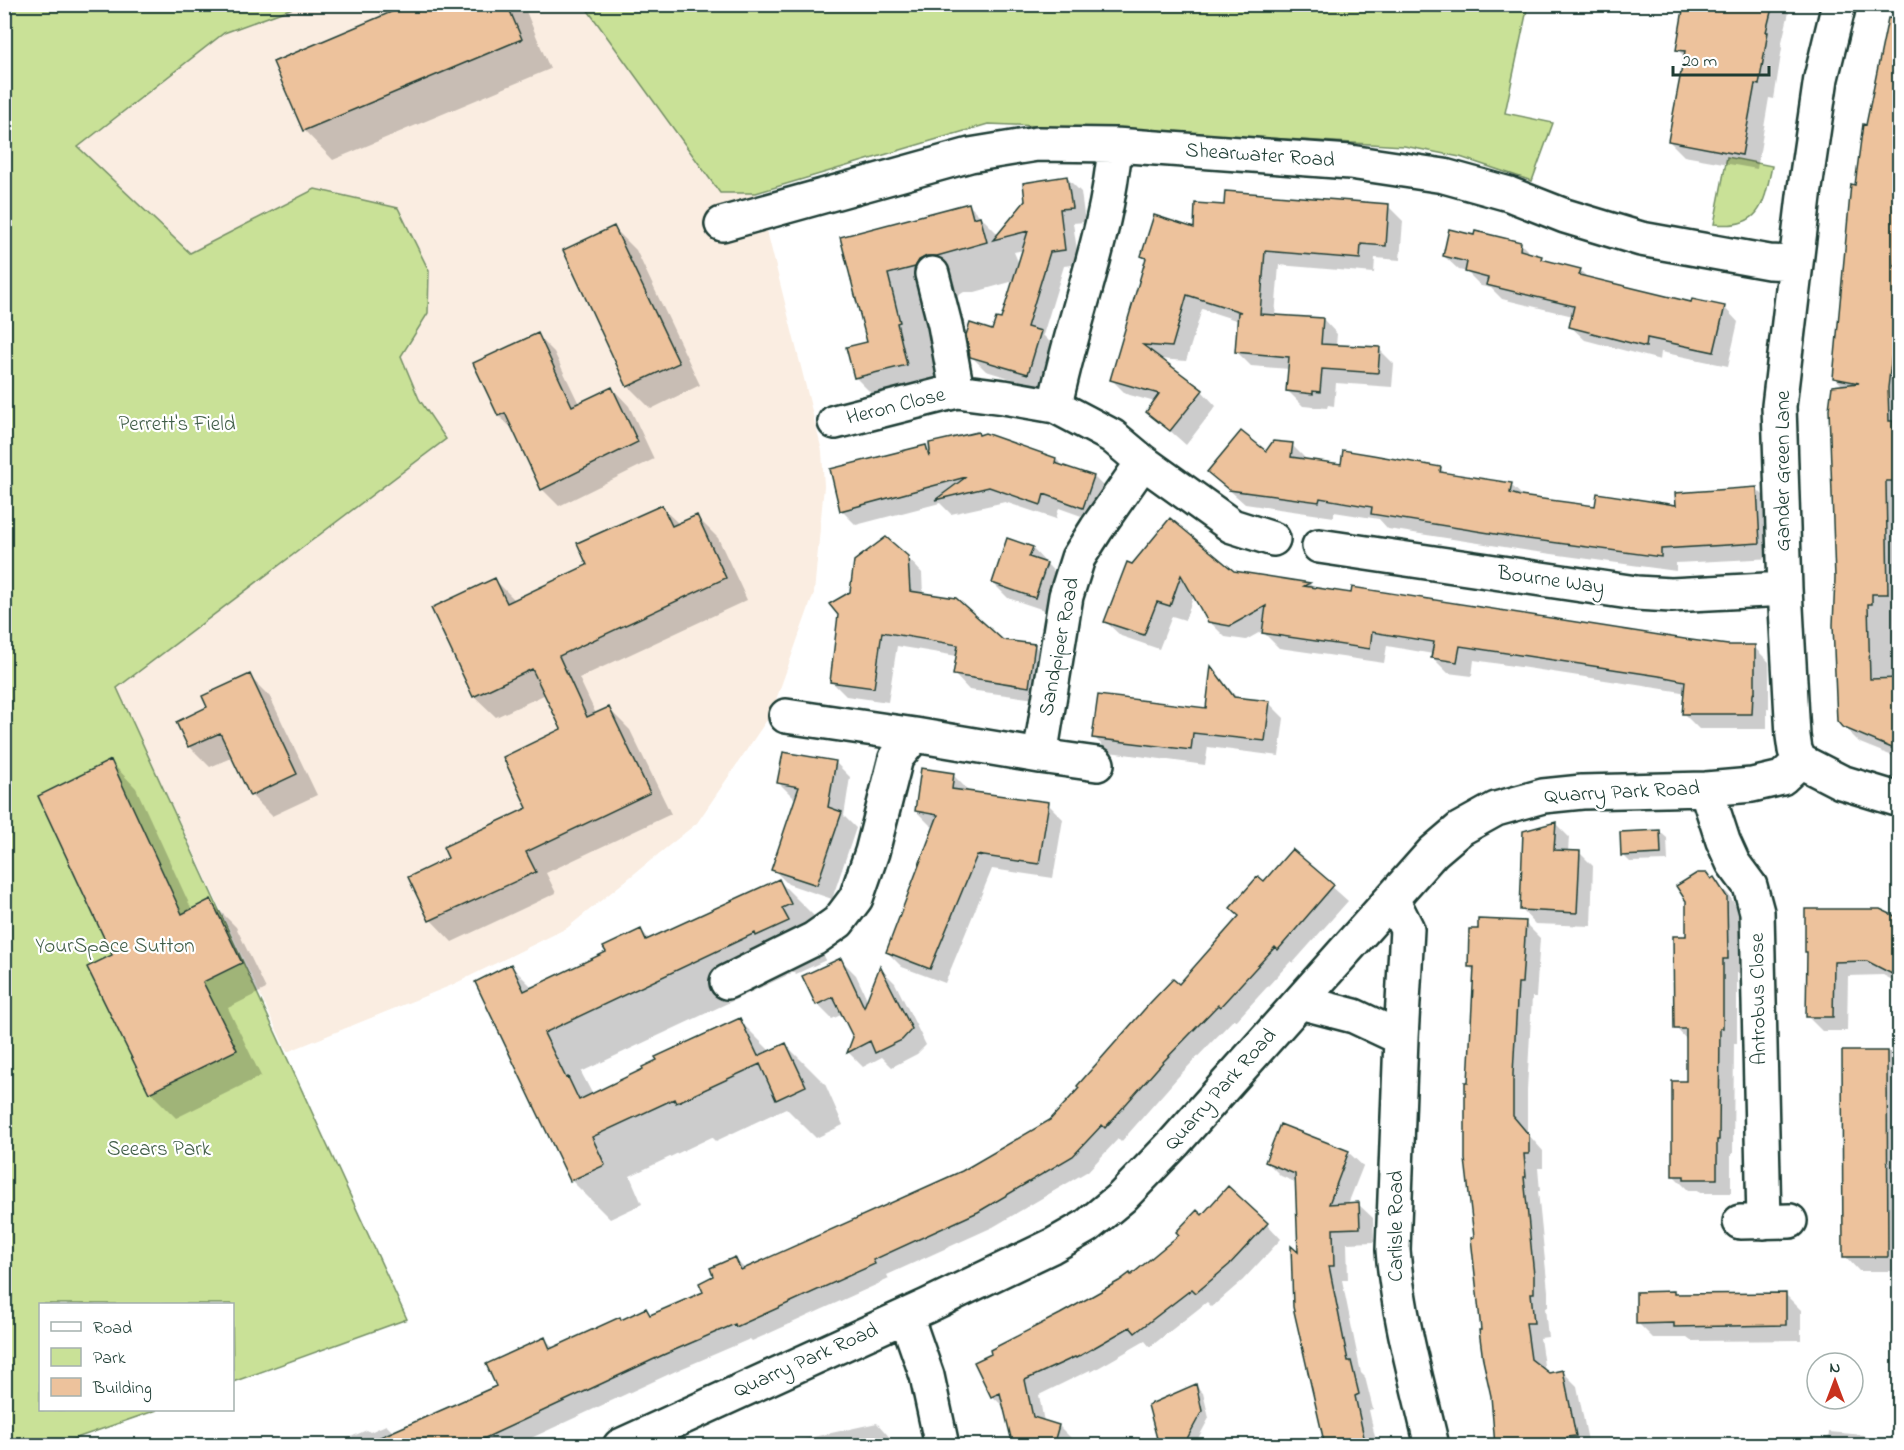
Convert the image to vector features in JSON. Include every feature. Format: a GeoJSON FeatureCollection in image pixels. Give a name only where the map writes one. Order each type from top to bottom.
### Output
{"type":"FeatureCollection","features":[{"type":"Feature","properties":{"kind":"street","name":"Gander Green Lane"},"geometry":{"type":"LineString","coordinates":[[1800,761],[1795,750],[1793,736],[1785,590],[1779,406],[1821,78],[1839,4]]}},
{"type":"Feature","properties":{"kind":"street","name":"Shearwater Road"},"geometry":{"type":"LineString","coordinates":[[722,224],[970,155],[1037,144],[1115,145],[1350,162],[1444,176],[1509,194],[1565,216],[1641,238],[1769,262],[1796,263]]}},
{"type":"Feature","properties":{"kind":"street"},"geometry":{"type":"LineString","coordinates":[[1115,145],[1114,166],[1096,253],[1060,376],[1054,406],[1112,436],[1143,462],[1232,526],[1273,539]]}},
{"type":"Feature","properties":{"kind":"street","name":"Heron Close"},"geometry":{"type":"LineString","coordinates":[[932,274],[945,325],[957,391]]}},
{"type":"Feature","properties":{"kind":"street","name":"Heron Close"},"geometry":{"type":"LineString","coordinates":[[836,422],[957,391],[1054,406]]}},
{"type":"Feature","properties":{"kind":"street","name":"Sandpiper Road"},"geometry":{"type":"LineString","coordinates":[[1040,756],[1066,596],[1078,558],[1143,462]]}},
{"type":"Feature","properties":{"kind":"street","name":"Bourne Way"},"geometry":{"type":"LineString","coordinates":[[1319,546],[1636,593],[1671,595],[1785,590]]}},
{"type":"Feature","properties":{"kind":"street"},"geometry":{"type":"LineString","coordinates":[[786,716],[1097,764]]}},
{"type":"Feature","properties":{"kind":"street"},"geometry":{"type":"LineString","coordinates":[[738,977],[822,933],[838,922],[856,898],[872,852],[896,758],[915,735]]}},
{"type":"Feature","properties":{"kind":"street"},"geometry":{"type":"LineString","coordinates":[[1800,761],[1841,782],[1899,800]]}},
{"type":"Feature","properties":{"kind":"street","name":"Quarry Park Road"},"geometry":{"type":"LineString","coordinates":[[620,1446],[906,1316],[1052,1246],[1087,1226],[1122,1197],[1433,852],[1460,829],[1496,809],[1543,796],[1582,792],[1706,789],[1752,785],[1782,778],[1800,761]]}},
{"type":"Feature","properties":{"kind":"street","name":"Antrobus Close"},"geometry":{"type":"LineString","coordinates":[[1706,789],[1723,841],[1733,863],[1750,886],[1757,912],[1765,1222]]}},
{"type":"Feature","properties":{"kind":"street","name":"Carlisle Road"},"geometry":{"type":"LineString","coordinates":[[1392,900],[1407,929],[1393,1250],[1395,1278],[1432,1446]]}},
{"type":"Feature","properties":{"kind":"street"},"geometry":{"type":"LineString","coordinates":[[1300,1002],[1354,1016],[1401,1038]]}},
{"type":"Feature","properties":{"kind":"street"},"geometry":{"type":"LineString","coordinates":[[906,1316],[927,1376],[942,1446]]}},
{"type":"Feature","properties":{"kind":"shaded area"},"geometry":{"type":"Polygon","coordinates":[[[301,5],[584,5],[720,193],[756,193],[822,451],[824,486],[814,593],[771,714],[697,823],[567,928],[452,985],[287,1052],[117,688],[446,439],[419,399],[401,356],[428,313],[315,189],[190,253],[77,147],[224,33],[301,5]]]}},
{"type":"Feature","properties":{"kind":"green space"},"geometry":{"type":"Polygon","coordinates":[[[5,5],[301,5],[224,33],[78,147],[190,253],[315,189],[398,208],[429,271],[428,313],[401,356],[419,399],[446,439],[117,688],[407,1319],[234,1382],[234,1303],[39,1303],[39,1411],[154,1411],[56,1445],[5,1446],[5,5]]]}},
{"type":"Feature","properties":{"kind":"green space"},"geometry":{"type":"Polygon","coordinates":[[[584,5],[1528,5],[1505,113],[1553,123],[1532,181],[1460,157],[1404,146],[988,124],[756,193],[720,193],[584,5]]]}},
{"type":"Feature","properties":{"kind":"green space"},"geometry":{"type":"Polygon","coordinates":[[[1727,157],[1772,166],[1763,202],[1751,218],[1730,225],[1714,224],[1727,157]]]}},
{"type":"Feature","properties":{"kind":"building"},"geometry":{"type":"Polygon","coordinates":[[[410,4],[507,4],[522,39],[303,131],[273,62],[410,4]]]}},
{"type":"Feature","properties":{"kind":"building"},"geometry":{"type":"Polygon","coordinates":[[[1684,4],[1773,4],[1766,32],[1768,32],[1759,85],[1755,84],[1742,155],[1668,141],[1685,51],[1676,50],[1684,4]]]}},
{"type":"Feature","properties":{"kind":"building"},"geometry":{"type":"Polygon","coordinates":[[[1888,18],[1899,19],[1899,219],[1895,266],[1898,268],[1895,310],[1897,310],[1888,388],[1889,421],[1893,421],[1894,481],[1886,481],[1888,594],[1872,594],[1872,604],[1868,604],[1870,679],[1899,678],[1899,751],[1842,727],[1837,721],[1829,409],[1832,386],[1859,383],[1833,378],[1851,184],[1855,185],[1863,124],[1866,125],[1888,18]]]}},
{"type":"Feature","properties":{"kind":"building"},"geometry":{"type":"Polygon","coordinates":[[[1067,176],[1072,208],[1060,209],[1065,250],[1050,252],[1027,327],[1041,331],[1028,374],[970,357],[966,335],[970,323],[992,330],[996,318],[1001,319],[1028,231],[993,240],[1025,201],[1023,183],[1067,176]]]}},
{"type":"Feature","properties":{"kind":"building"},"geometry":{"type":"Polygon","coordinates":[[[1225,191],[1389,204],[1386,246],[1361,244],[1360,259],[1265,251],[1260,314],[1323,318],[1321,344],[1380,347],[1378,373],[1322,369],[1320,392],[1313,391],[1313,394],[1286,391],[1289,357],[1235,352],[1238,312],[1241,312],[1187,295],[1172,347],[1143,345],[1203,390],[1170,431],[1146,412],[1159,394],[1110,380],[1146,258],[1141,256],[1154,215],[1194,228],[1195,203],[1224,205],[1225,191]]]}},
{"type":"Feature","properties":{"kind":"building"},"geometry":{"type":"Polygon","coordinates":[[[969,203],[973,218],[980,216],[987,242],[937,256],[927,256],[919,260],[915,267],[888,274],[900,322],[897,323],[907,365],[854,378],[846,347],[867,342],[840,237],[969,203]]]}},
{"type":"Feature","properties":{"kind":"building"},"geometry":{"type":"Polygon","coordinates":[[[614,226],[679,363],[627,387],[563,250],[614,226]]]}},
{"type":"Feature","properties":{"kind":"building"},"geometry":{"type":"Polygon","coordinates":[[[1449,229],[1474,235],[1475,231],[1521,242],[1520,250],[1542,256],[1541,259],[1581,269],[1579,275],[1691,302],[1692,299],[1725,306],[1714,352],[1647,338],[1646,347],[1569,327],[1574,306],[1486,285],[1488,278],[1465,272],[1467,262],[1443,256],[1449,229]]]}},
{"type":"Feature","properties":{"kind":"building"},"geometry":{"type":"Polygon","coordinates":[[[538,333],[572,406],[612,387],[638,442],[541,490],[505,413],[498,416],[473,363],[538,333]]]}},
{"type":"Feature","properties":{"kind":"building"},"geometry":{"type":"Polygon","coordinates":[[[1241,431],[1266,451],[1273,441],[1293,443],[1291,457],[1341,464],[1343,450],[1441,467],[1440,472],[1512,483],[1510,493],[1520,496],[1595,506],[1597,493],[1676,505],[1675,493],[1757,487],[1760,543],[1661,549],[1661,557],[1371,514],[1372,507],[1320,498],[1319,502],[1229,490],[1207,472],[1241,431]]]}},
{"type":"Feature","properties":{"kind":"building"},"geometry":{"type":"Polygon","coordinates":[[[978,432],[979,435],[985,433],[1056,458],[1055,463],[1094,476],[1083,508],[1044,494],[1041,505],[989,487],[935,500],[966,477],[840,511],[830,469],[926,445],[929,456],[929,443],[978,432]]]}},
{"type":"Feature","properties":{"kind":"building"},"geometry":{"type":"Polygon","coordinates":[[[662,505],[672,526],[697,515],[726,578],[559,656],[587,717],[609,707],[650,793],[526,852],[536,872],[429,921],[408,877],[448,858],[443,847],[527,808],[503,757],[561,729],[532,669],[473,697],[431,608],[495,578],[507,603],[587,565],[577,543],[662,505]]]}},
{"type":"Feature","properties":{"kind":"building"},"geometry":{"type":"Polygon","coordinates":[[[1170,518],[1234,571],[1310,583],[1304,586],[1351,593],[1352,587],[1691,640],[1728,645],[1755,645],[1755,693],[1753,694],[1752,714],[1682,714],[1685,681],[1659,676],[1460,646],[1457,662],[1431,658],[1434,642],[1372,632],[1370,649],[1262,633],[1266,606],[1230,626],[1208,622],[1181,575],[1170,606],[1157,602],[1144,635],[1104,622],[1127,562],[1132,564],[1170,518]]]}},
{"type":"Feature","properties":{"kind":"building"},"geometry":{"type":"Polygon","coordinates":[[[886,537],[908,556],[910,591],[956,598],[1003,640],[1035,644],[1029,687],[953,675],[958,645],[882,632],[874,688],[830,682],[838,615],[829,604],[850,592],[854,561],[886,537]]]}},
{"type":"Feature","properties":{"kind":"building"},"geometry":{"type":"Polygon","coordinates":[[[1007,538],[1033,547],[1029,557],[1047,563],[1035,598],[992,583],[1007,538]]]}},
{"type":"Feature","properties":{"kind":"building"},"geometry":{"type":"Polygon","coordinates":[[[1211,666],[1234,697],[1270,701],[1265,741],[1193,733],[1191,750],[1092,738],[1098,695],[1206,708],[1211,666]]]}},
{"type":"Feature","properties":{"kind":"building"},"geometry":{"type":"Polygon","coordinates":[[[250,674],[297,774],[250,796],[220,733],[188,747],[176,722],[207,707],[202,696],[250,674]]]}},
{"type":"Feature","properties":{"kind":"building"},"geometry":{"type":"Polygon","coordinates":[[[783,752],[836,761],[828,807],[842,812],[817,885],[771,870],[799,787],[777,783],[783,752]]]}},
{"type":"Feature","properties":{"kind":"building"},"geometry":{"type":"Polygon","coordinates":[[[111,760],[182,914],[211,899],[242,963],[203,982],[237,1050],[149,1093],[87,967],[112,955],[38,796],[111,760]]]}},
{"type":"Feature","properties":{"kind":"building"},"geometry":{"type":"Polygon","coordinates":[[[921,768],[954,773],[952,789],[1049,802],[1039,864],[977,855],[930,969],[886,952],[938,815],[915,811],[921,768]]]}},
{"type":"Feature","properties":{"kind":"building"},"geometry":{"type":"Polygon","coordinates":[[[1556,822],[1554,850],[1580,851],[1577,913],[1520,910],[1523,831],[1556,822]]]}},
{"type":"Feature","properties":{"kind":"building"},"geometry":{"type":"Polygon","coordinates":[[[1660,830],[1661,854],[1621,856],[1620,832],[1660,830]]]}},
{"type":"Feature","properties":{"kind":"building"},"geometry":{"type":"Polygon","coordinates":[[[1292,849],[1334,885],[1278,950],[1275,947],[1220,1007],[1218,1005],[1163,1062],[1105,1128],[1102,1125],[1073,1156],[978,1212],[873,1260],[875,1264],[736,1327],[735,1324],[663,1355],[468,1446],[360,1446],[496,1386],[486,1364],[545,1337],[550,1349],[620,1317],[621,1320],[646,1308],[650,1315],[703,1292],[699,1283],[713,1276],[710,1268],[735,1257],[741,1270],[962,1171],[1050,1120],[1150,1003],[1173,979],[1179,984],[1239,916],[1230,908],[1258,876],[1264,881],[1292,849]]]}},
{"type":"Feature","properties":{"kind":"building"},"geometry":{"type":"Polygon","coordinates":[[[1697,873],[1707,873],[1711,879],[1714,877],[1727,897],[1728,959],[1723,959],[1723,1028],[1720,1028],[1717,1179],[1684,1179],[1684,1176],[1672,1176],[1672,1081],[1686,1081],[1686,1029],[1674,1029],[1673,936],[1686,936],[1686,901],[1676,886],[1697,873]]]}},
{"type":"Feature","properties":{"kind":"building"},"geometry":{"type":"Polygon","coordinates":[[[779,879],[791,904],[782,908],[789,921],[756,936],[755,933],[544,1033],[579,1100],[643,1069],[642,1067],[657,1060],[655,1057],[740,1018],[758,1056],[786,1043],[806,1086],[776,1100],[760,1064],[676,1103],[674,1099],[592,1137],[605,1165],[570,1181],[475,982],[511,964],[524,991],[606,952],[603,947],[641,929],[646,940],[779,879]]]}},
{"type":"Feature","properties":{"kind":"building"},"geometry":{"type":"Polygon","coordinates":[[[1805,909],[1880,909],[1899,918],[1899,960],[1892,974],[1867,961],[1834,962],[1833,1017],[1806,1017],[1805,909]]]}},
{"type":"Feature","properties":{"kind":"building"},"geometry":{"type":"Polygon","coordinates":[[[1478,919],[1526,921],[1522,983],[1518,983],[1513,1116],[1529,1135],[1529,1154],[1524,1154],[1526,1177],[1524,1177],[1534,1275],[1534,1293],[1531,1293],[1534,1323],[1526,1323],[1531,1359],[1549,1373],[1563,1370],[1576,1436],[1567,1437],[1568,1446],[1495,1446],[1491,1396],[1479,1330],[1481,1330],[1471,1238],[1474,1237],[1465,1159],[1465,1082],[1468,1082],[1474,967],[1468,967],[1469,929],[1478,929],[1478,919]]]}},
{"type":"Feature","properties":{"kind":"building"},"geometry":{"type":"Polygon","coordinates":[[[841,958],[864,1007],[880,966],[912,1029],[902,1040],[875,1053],[870,1041],[847,1053],[853,1037],[833,997],[816,1005],[802,976],[841,958]]]}},
{"type":"Feature","properties":{"kind":"building"},"geometry":{"type":"Polygon","coordinates":[[[1842,1051],[1887,1051],[1888,1257],[1843,1257],[1842,1051]]]}},
{"type":"Feature","properties":{"kind":"building"},"geometry":{"type":"Polygon","coordinates":[[[1280,1124],[1349,1151],[1329,1204],[1359,1202],[1360,1228],[1333,1229],[1334,1266],[1329,1266],[1348,1361],[1351,1361],[1359,1394],[1355,1396],[1366,1446],[1325,1446],[1293,1307],[1291,1246],[1298,1252],[1295,1174],[1265,1162],[1280,1124]]]}},
{"type":"Feature","properties":{"kind":"building"},"geometry":{"type":"Polygon","coordinates":[[[1228,1186],[1268,1223],[1229,1265],[1196,1293],[1192,1289],[1135,1333],[1130,1327],[1076,1358],[1025,1380],[1033,1417],[1059,1425],[1053,1446],[1013,1446],[1000,1393],[991,1397],[974,1362],[991,1354],[990,1350],[1060,1314],[1130,1273],[1131,1275],[1179,1235],[1176,1232],[1197,1210],[1202,1215],[1228,1186]]]}},
{"type":"Feature","properties":{"kind":"building"},"geometry":{"type":"Polygon","coordinates":[[[1674,1291],[1674,1294],[1786,1293],[1786,1325],[1674,1327],[1674,1323],[1636,1324],[1636,1292],[1674,1291]]]}},
{"type":"Feature","properties":{"kind":"building"},"geometry":{"type":"Polygon","coordinates":[[[1196,1384],[1202,1411],[1183,1446],[1159,1446],[1148,1405],[1196,1384]]]}},
{"type":"Feature","properties":{"kind":"park label","name":"Perrett's Field"},"geometry":{"type":"Point","coordinates":[177,425]}},
{"type":"Feature","properties":{"kind":"park label","name":"YourSpace Sutton"},"geometry":{"type":"Point","coordinates":[115,947]}},
{"type":"Feature","properties":{"kind":"park label","name":"Seears Park"},"geometry":{"type":"Point","coordinates":[159,1150]}}]}
